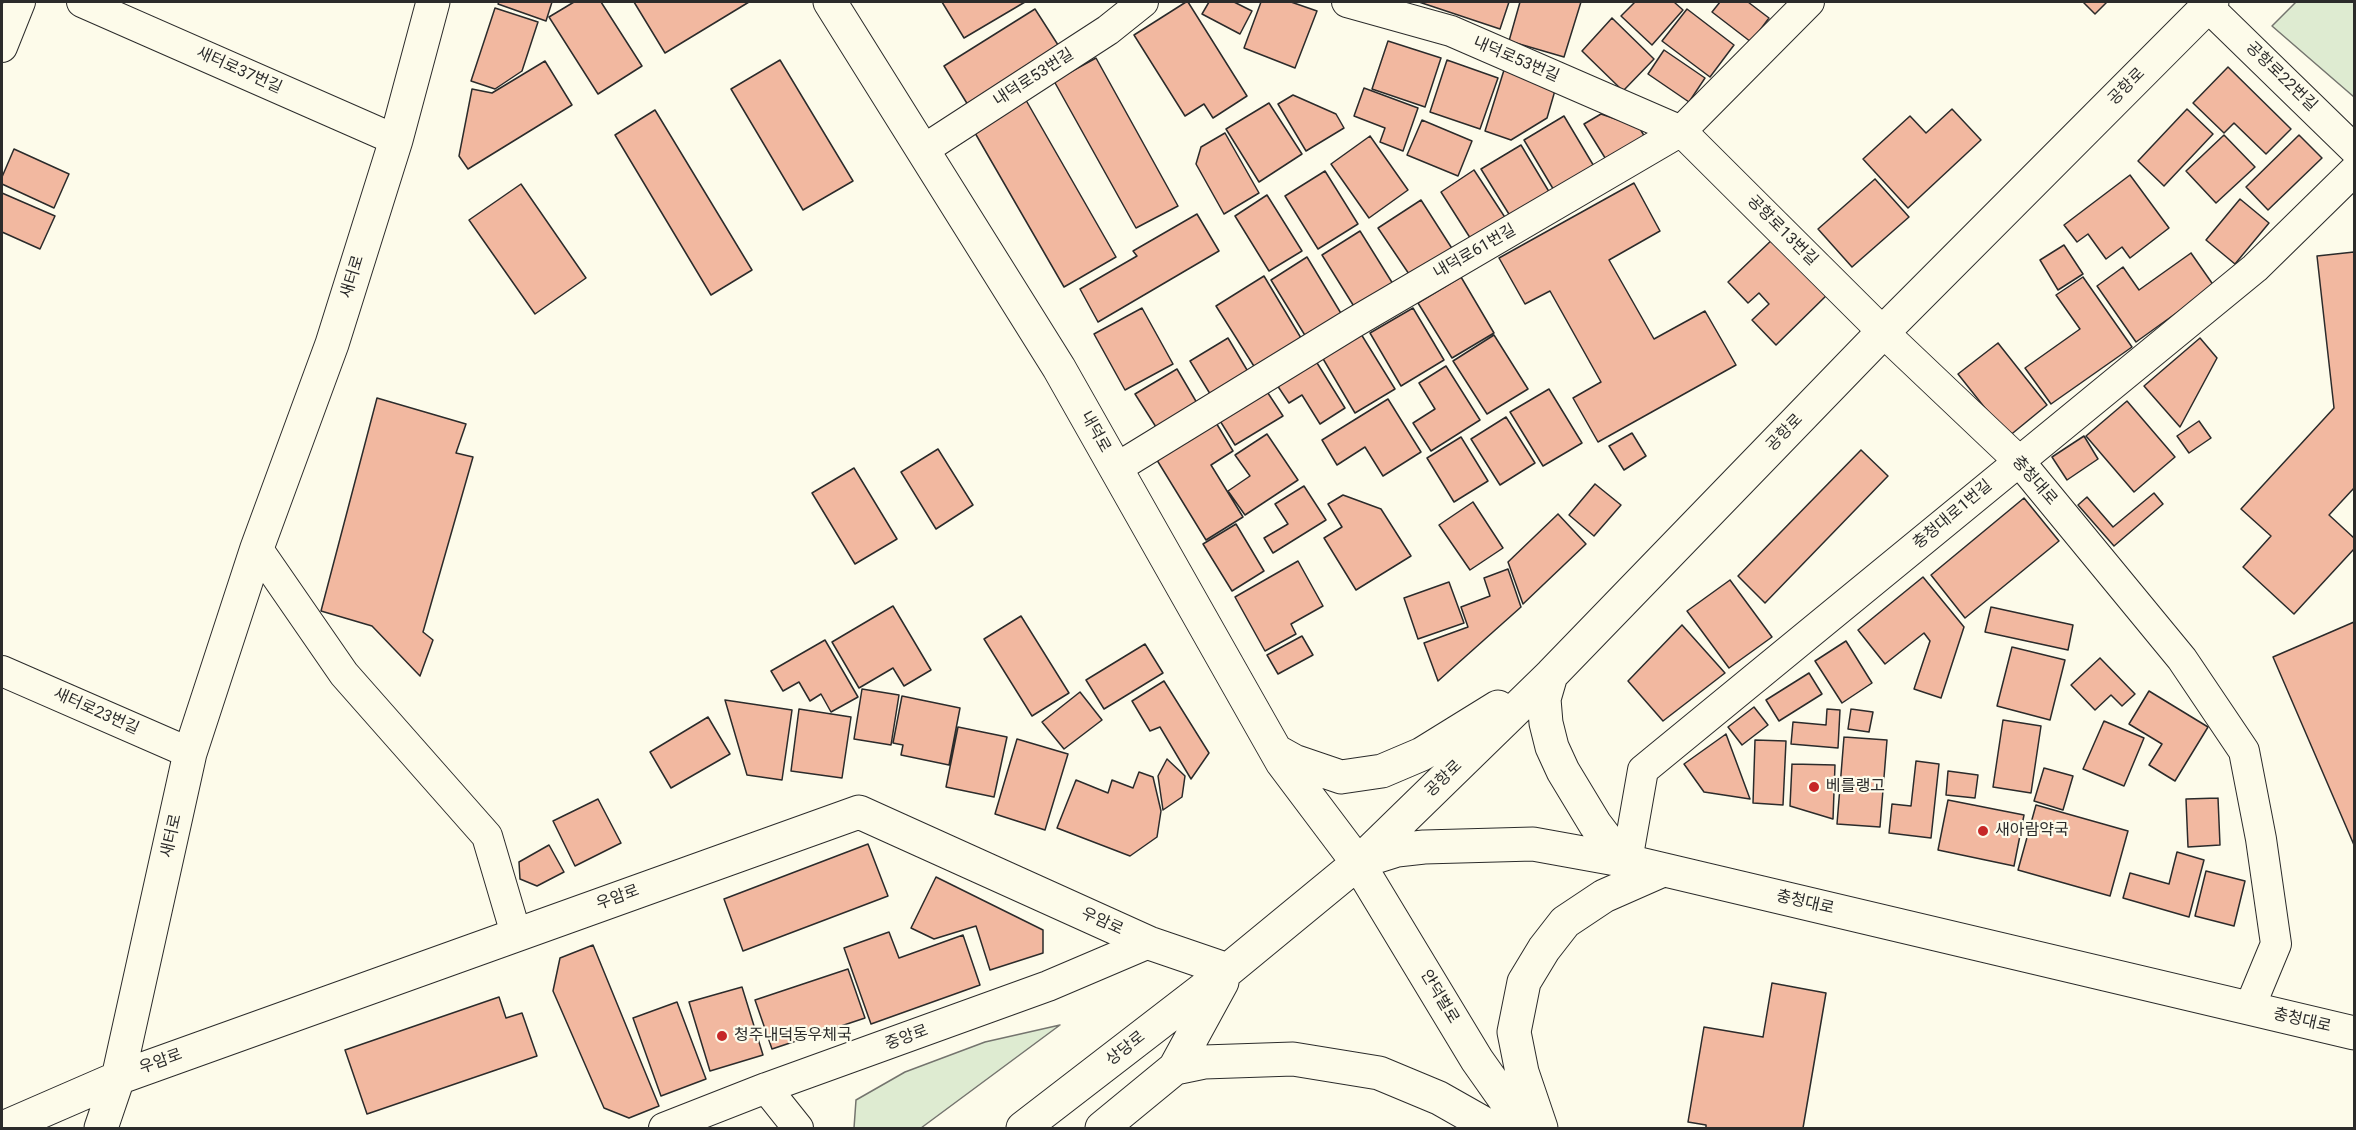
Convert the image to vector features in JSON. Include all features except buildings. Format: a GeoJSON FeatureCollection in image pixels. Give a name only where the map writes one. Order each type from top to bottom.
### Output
{"type":"FeatureCollection","features":[{"type":"Feature","properties":{"kind":"street"},"geometry":{"type":"LineString","coordinates":[[2,47],[20,2]]}},
{"type":"Feature","properties":{"kind":"street","name":"새터로37번길"},"geometry":{"type":"LineString","coordinates":[[82,2],[396,140]]}},
{"type":"Feature","properties":{"kind":"street","name":"새터로"},"geometry":{"type":"LineString","coordinates":[[101,1128],[118,1078],[190,753],[257,548],[332,344],[396,140],[433,2]]}},
{"type":"Feature","properties":{"kind":"street","name":"내덕로"},"geometry":{"type":"LineString","coordinates":[[830,2],[1059,368],[1276,751],[1358,863]]}},
{"type":"Feature","properties":{"kind":"street","name":"내덕로53번길"},"geometry":{"type":"LineString","coordinates":[[922,150],[1108,30],[1143,2]]}},
{"type":"Feature","properties":{"kind":"street","name":"내덕로53번길"},"geometry":{"type":"LineString","coordinates":[[1347,2],[1451,31],[1681,131]]}},
{"type":"Feature","properties":{"kind":"street","name":"내덕로61번길"},"geometry":{"type":"LineString","coordinates":[[1115,470],[1353,323],[1681,131],[1809,2]]}},
{"type":"Feature","properties":{"kind":"street","name":"공항로22번길"},"geometry":{"type":"LineString","coordinates":[[2207,3],[2355,149]]}},
{"type":"Feature","properties":{"kind":"street","name":"공항로"},"geometry":{"type":"LineString","coordinates":[[1358,863],[1551,675],[1883,332],[2207,3]]}},
{"type":"Feature","properties":{"kind":"street","name":"공항로13번길"},"geometry":{"type":"LineString","coordinates":[[1681,131],[1883,332]]}},
{"type":"Feature","properties":{"kind":"street","name":"충청대로1번길"},"geometry":{"type":"LineString","coordinates":[[1627,861],[1643,770],[2255,268],[2355,171]]}},
{"type":"Feature","properties":{"kind":"street","name":"충청대로"},"geometry":{"type":"LineString","coordinates":[[1883,332],[2019,461],[2182,659],[2244,751],[2261,839],[2276,944],[2249,1009]]}},
{"type":"Feature","properties":{"kind":"street"},"geometry":{"type":"LineString","coordinates":[[257,548],[344,674],[486,836],[516,934]]}},
{"type":"Feature","properties":{"kind":"street","name":"새터로23번길"},"geometry":{"type":"LineString","coordinates":[[2,671],[190,753]]}},
{"type":"Feature","properties":{"kind":"street"},"geometry":{"type":"LineString","coordinates":[[1276,751],[1341,777],[1382,771],[1422,754],[1551,675]]}},
{"type":"Feature","properties":{"kind":"street"},"geometry":{"type":"LineString","coordinates":[[1551,675],[1544,699],[1546,723],[1552,747],[1595,824],[1627,861]]}},
{"type":"Feature","properties":{"kind":"street","name":"우암로"},"geometry":{"type":"LineString","coordinates":[[3,1128],[118,1078],[859,812],[1149,943],[1228,970]]}},
{"type":"Feature","properties":{"kind":"street","name":"충청대로"},"geometry":{"type":"LineString","coordinates":[[1358,863],[1397,850],[1533,844],[1627,861],[2355,1033]]}},
{"type":"Feature","properties":{"kind":"street","name":"상당로"},"geometry":{"type":"LineString","coordinates":[[1023,1128],[1228,970],[1358,863]]}},
{"type":"Feature","properties":{"kind":"street","name":"안덕벌로"},"geometry":{"type":"LineString","coordinates":[[1358,863],[1477,1060],[1525,1128]]}},
{"type":"Feature","properties":{"kind":"street"},"geometry":{"type":"LineString","coordinates":[[1541,1128],[1522,1072],[1514,1032],[1524,982],[1544,949],[1565,922],[1604,896],[1663,870]]}},
{"type":"Feature","properties":{"kind":"street","name":"중앙로"},"geometry":{"type":"LineString","coordinates":[[664,1128],[766,1088],[1048,986],[1149,943]]}},
{"type":"Feature","properties":{"kind":"street","name":"상당로"},"geometry":{"type":"LineString","coordinates":[[1102,1128],[1175,1068],[1228,970]]}},
{"type":"Feature","properties":{"kind":"street"},"geometry":{"type":"LineString","coordinates":[[1175,1068],[1204,1062],[1293,1059],[1379,1073],[1439,1098],[1492,1128]]}},
{"type":"Feature","properties":{"kind":"street"},"geometry":{"type":"LineString","coordinates":[[766,1088],[798,1128]]}},
{"type":"Feature","properties":{"kind":"green space"},"geometry":{"type":"Polygon","coordinates":[[[2296,2],[2354,2],[2354,97],[2272,26],[2296,2]]]}},
{"type":"Feature","properties":{"kind":"green space"},"geometry":{"type":"Polygon","coordinates":[[[1060,1025],[921,1128],[854,1128],[856,1100],[905,1072],[985,1042],[1060,1025]]]}},
{"type":"Feature","properties":{"kind":"place","name":"베를랭고"},"geometry":{"type":"Point","coordinates":[1814,787]}},
{"type":"Feature","properties":{"kind":"place","name":"새아람약국"},"geometry":{"type":"Point","coordinates":[1983,831]}},
{"type":"Feature","properties":{"kind":"place","name":"청주내덕동우체국"},"geometry":{"type":"Point","coordinates":[722,1036]}}]}
